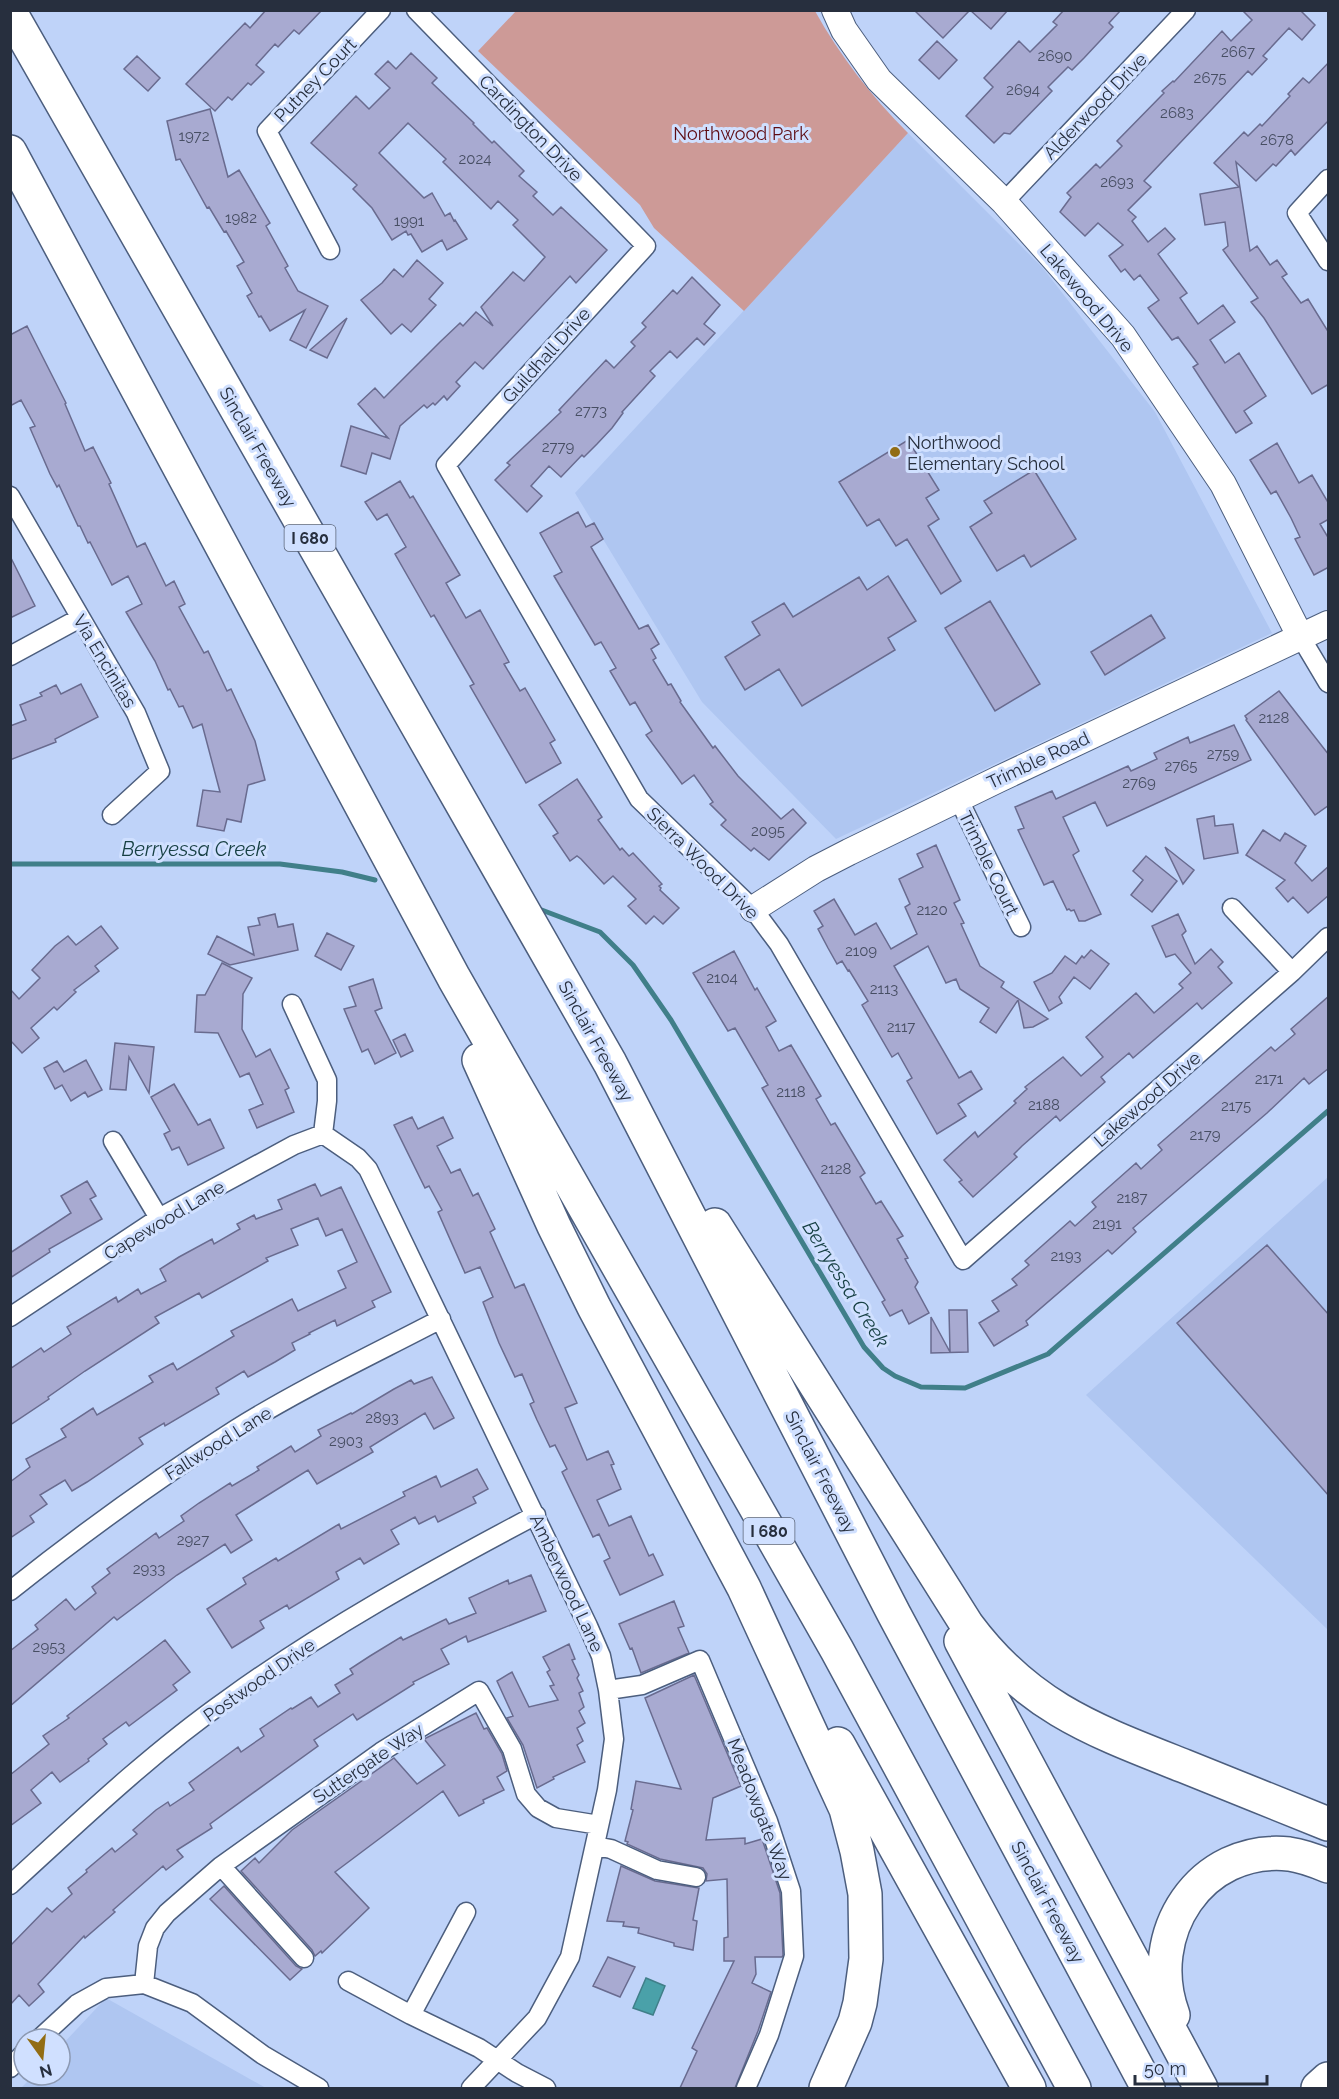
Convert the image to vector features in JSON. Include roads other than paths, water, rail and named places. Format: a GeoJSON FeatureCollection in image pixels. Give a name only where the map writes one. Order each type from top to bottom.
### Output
{"type":"FeatureCollection","features":[{"type":"Feature","properties":{"kind":"highway","name":"Sinclair Freeway"},"geometry":{"type":"LineString","coordinates":[[10,12],[610,1063],[894,1614],[1148,2088]]}},
{"type":"Feature","properties":{"kind":"highway","name":"I 680"},"geometry":{"type":"LineString","coordinates":[[10,152],[454,978],[837,1650],[1074,2088]]}},
{"type":"Feature","properties":{"kind":"highway"},"geometry":{"type":"LineString","coordinates":[[454,978],[477,1056],[554,1226],[594,1307],[744,1588],[837,1787],[852,1831],[862,1873],[867,1916],[864,1982],[855,2022],[826,2088]]}},
{"type":"Feature","properties":{"kind":"highway"},"geometry":{"type":"LineString","coordinates":[[610,1063],[695,1191],[967,1625],[998,1663],[1037,1697],[1087,1726],[1329,1824]]}},
{"type":"Feature","properties":{"kind":"highway"},"geometry":{"type":"LineString","coordinates":[[879,1486],[1199,2086]]}},
{"type":"Feature","properties":{"kind":"highway"},"geometry":{"type":"LineString","coordinates":[[744,1588],[788,1655],[1029,2088]]}},
{"type":"Feature","properties":{"kind":"highway"},"geometry":{"type":"LineString","coordinates":[[1199,2086],[1166,1990],[1165,1950],[1170,1930],[1179,1912],[1191,1895],[1207,1879],[1244,1858],[1269,1854],[1290,1854],[1329,1866]]}},
{"type":"Feature","properties":{"kind":"highway"},"geometry":{"type":"LineString","coordinates":[[1318,2088],[1329,2079]]}},
{"type":"Feature","properties":{"kind":"street","name":"Putney Court"},"geometry":{"type":"LineString","coordinates":[[330,250],[267,131],[381,10]]}},
{"type":"Feature","properties":{"kind":"street","name":"Cardington Drive"},"geometry":{"type":"LineString","coordinates":[[416,10],[646,246]]}},
{"type":"Feature","properties":{"kind":"street","name":"Lakewood Drive"},"geometry":{"type":"LineString","coordinates":[[835,10],[844,30],[879,80],[1004,202],[1123,336],[1223,484],[1300,636],[1329,683]]}},
{"type":"Feature","properties":{"kind":"street","name":"Alderwood Drive"},"geometry":{"type":"LineString","coordinates":[[1004,202],[1186,10]]}},
{"type":"Feature","properties":{"kind":"street"},"geometry":{"type":"LineString","coordinates":[[1329,179],[1297,213],[1329,261]]}},
{"type":"Feature","properties":{"kind":"street","name":"Guildhall Drive"},"geometry":{"type":"LineString","coordinates":[[446,465],[646,246]]}},
{"type":"Feature","properties":{"kind":"street","name":"Sierra Wood Drive"},"geometry":{"type":"LineString","coordinates":[[446,465],[639,799],[753,909],[779,944],[963,1260]]}},
{"type":"Feature","properties":{"kind":"street","name":"Via Encinitas"},"geometry":{"type":"LineString","coordinates":[[10,496],[136,713],[160,771],[112,815]]}},
{"type":"Feature","properties":{"kind":"street"},"geometry":{"type":"LineString","coordinates":[[10,656],[80,618]]}},
{"type":"Feature","properties":{"kind":"street","name":"Trimble Road"},"geometry":{"type":"LineString","coordinates":[[753,909],[816,869],[958,798],[1329,624]]}},
{"type":"Feature","properties":{"kind":"street","name":"Trimble Court"},"geometry":{"type":"LineString","coordinates":[[958,798],[1021,927]]}},
{"type":"Feature","properties":{"kind":"street"},"geometry":{"type":"LineString","coordinates":[[1232,908],[1292,972]]}},
{"type":"Feature","properties":{"kind":"street","name":"Lakewood Drive"},"geometry":{"type":"LineString","coordinates":[[963,1260],[1329,937]]}},
{"type":"Feature","properties":{"kind":"street"},"geometry":{"type":"LineString","coordinates":[[292,1004],[327,1080],[323,1134]]}},
{"type":"Feature","properties":{"kind":"street","name":"Capewood Lane"},"geometry":{"type":"LineString","coordinates":[[10,1317],[159,1218],[294,1145],[323,1134]]}},
{"type":"Feature","properties":{"kind":"street","name":"Amberwood Lane"},"geometry":{"type":"LineString","coordinates":[[323,1134],[358,1158],[368,1169],[536,1515],[601,1656],[608,1690],[614,1739],[607,1790],[570,1957],[537,2018],[471,2088]]}},
{"type":"Feature","properties":{"kind":"street"},"geometry":{"type":"LineString","coordinates":[[113,1141],[159,1218]]}},
{"type":"Feature","properties":{"kind":"street","name":"Fallwood Lane"},"geometry":{"type":"LineString","coordinates":[[10,1591],[156,1481],[238,1428],[293,1396],[441,1319]]}},
{"type":"Feature","properties":{"kind":"street","name":"Postwood Drive"},"geometry":{"type":"LineString","coordinates":[[10,1885],[122,1783],[227,1700],[328,1631],[417,1579],[536,1515]]}},
{"type":"Feature","properties":{"kind":"street","name":"Meadowgate Way"},"geometry":{"type":"LineString","coordinates":[[608,1690],[642,1685],[700,1660],[768,1821],[791,1891],[794,1956],[769,2035],[746,2088]]}},
{"type":"Feature","properties":{"kind":"street","name":"Suttergate Way"},"geometry":{"type":"LineString","coordinates":[[144,1984],[148,1946],[155,1928],[167,1913],[221,1866],[381,1752],[479,1691],[512,1749],[526,1794],[537,1808],[556,1818],[599,1825]]}},
{"type":"Feature","properties":{"kind":"street"},"geometry":{"type":"LineString","coordinates":[[595,1846],[611,1850],[657,1870],[696,1877]]}},
{"type":"Feature","properties":{"kind":"street"},"geometry":{"type":"LineString","coordinates":[[221,1866],[304,1958]]}},
{"type":"Feature","properties":{"kind":"street"},"geometry":{"type":"LineString","coordinates":[[411,2015],[466,1912]]}},
{"type":"Feature","properties":{"kind":"street"},"geometry":{"type":"LineString","coordinates":[[348,1981],[479,2048],[546,2088]]}},
{"type":"Feature","properties":{"kind":"street"},"geometry":{"type":"LineString","coordinates":[[52,2027],[77,2004],[106,1988],[144,1984],[192,2003],[263,2055],[319,2088]]}},
{"type":"Feature","properties":{"kind":"waterway","name":"Berryessa Creek"},"geometry":{"type":"LineString","coordinates":[[10,864],[280,864],[342,872],[375,880]]}},
{"type":"Feature","properties":{"kind":"waterway","name":"Berryessa Creek"},"geometry":{"type":"LineString","coordinates":[[539,909],[600,932],[633,965],[671,1020],[864,1347],[883,1368],[921,1387],[965,1388],[1048,1354],[1328,1111]]}},
{"type":"Feature","properties":{"kind":"place","name":"Northwood Elementary School"},"geometry":{"type":"Point","coordinates":[895,452]}},
{"type":"Feature","properties":{"kind":"park label","name":"Northwood Park"},"geometry":{"type":"Point","coordinates":[741,133]}}]}
